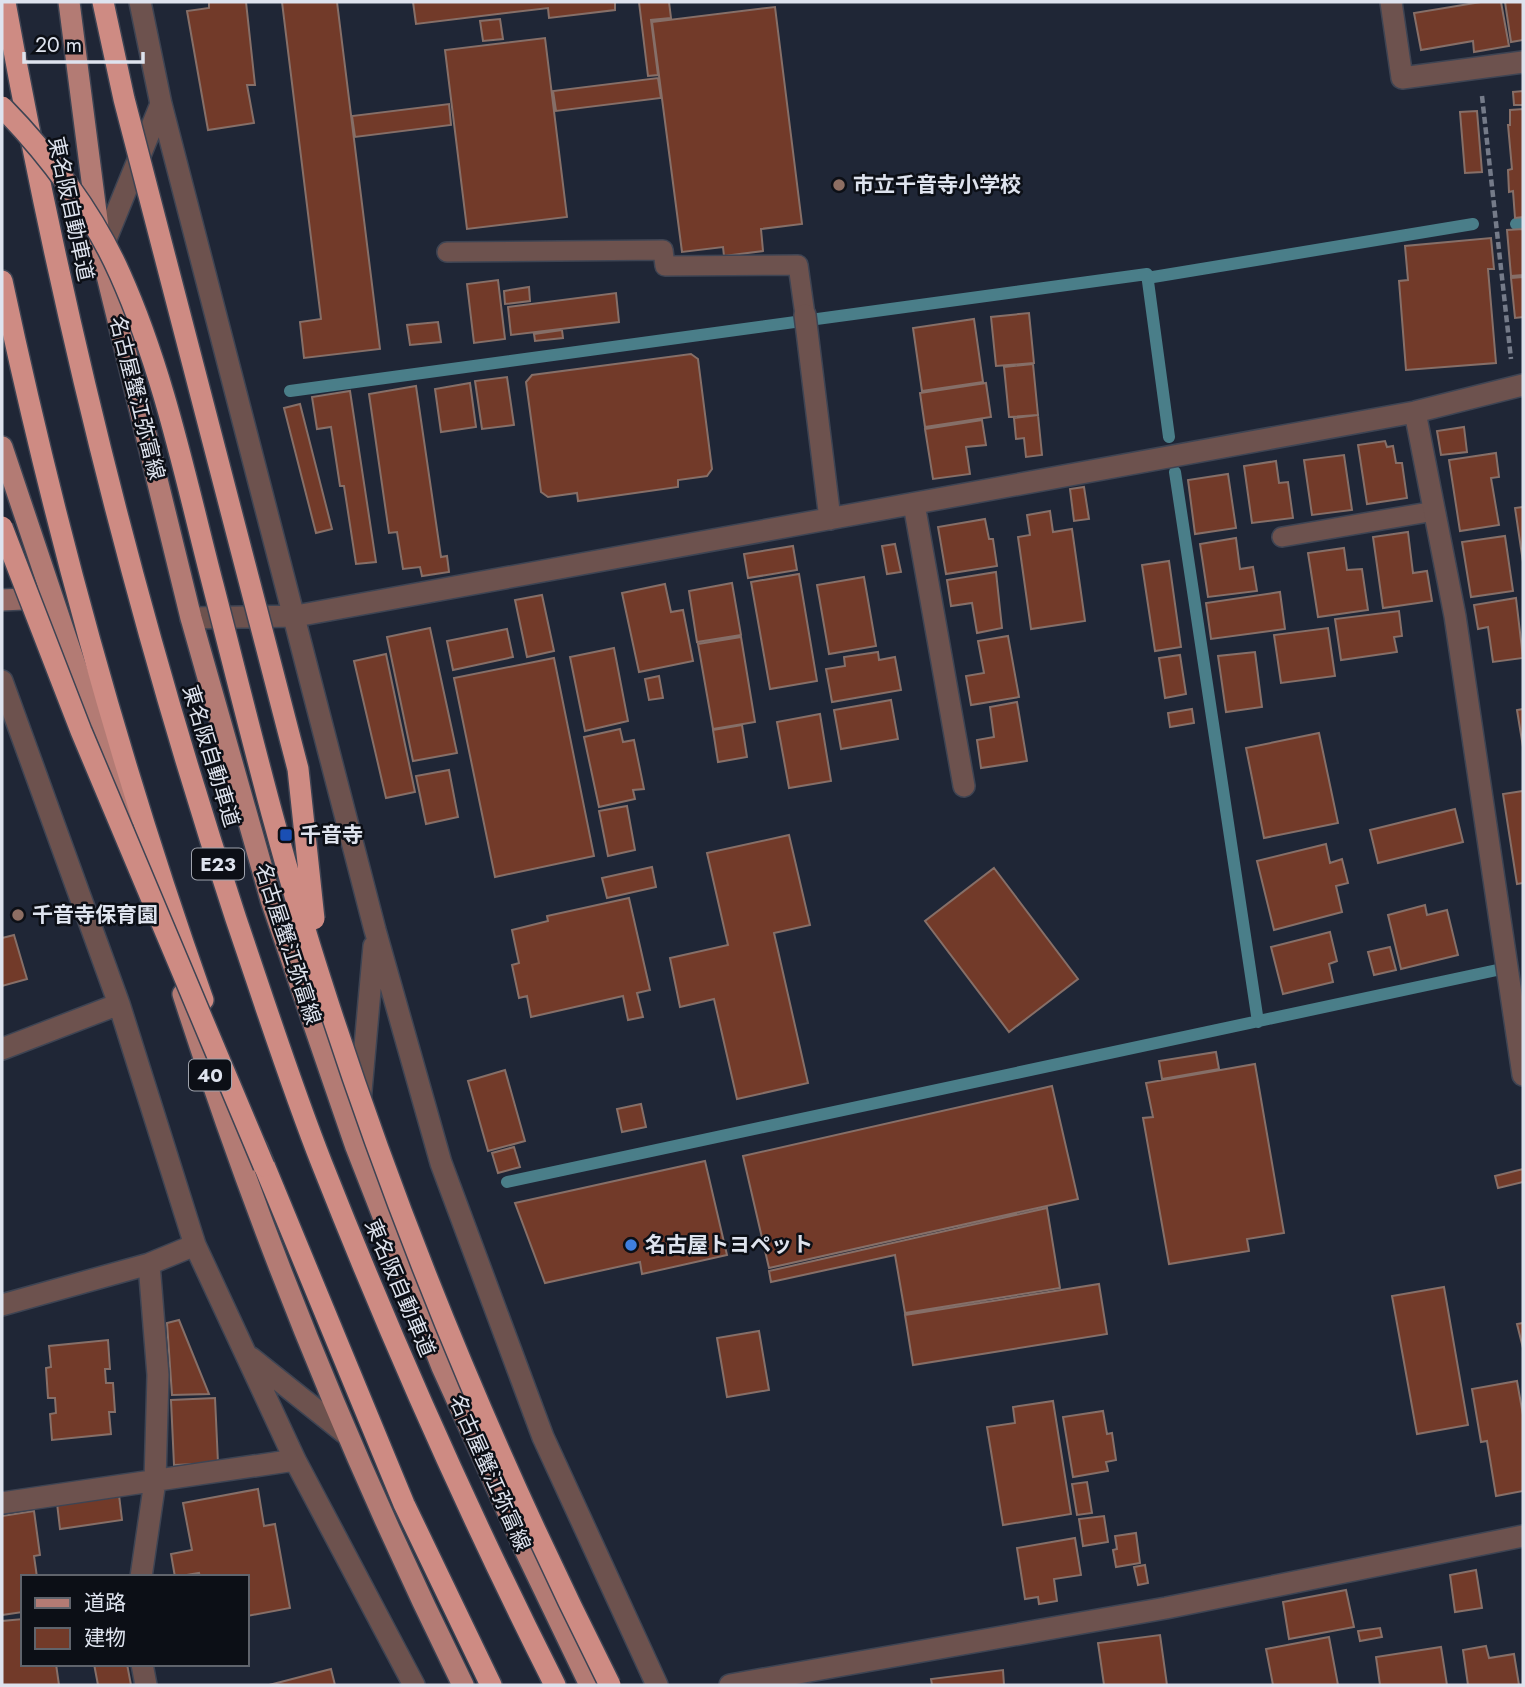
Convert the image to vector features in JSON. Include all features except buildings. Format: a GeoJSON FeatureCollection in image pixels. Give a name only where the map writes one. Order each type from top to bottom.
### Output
{"type":"FeatureCollection","features":[{"type":"Feature","properties":{"kind":"highway","name":"東名阪自動車道"},"geometry":{"type":"LineString","coordinates":[[5,2],[36,167],[102,458],[139,601],[214,850],[320,1160],[448,1465],[555,1685]]}},
{"type":"Feature","properties":{"kind":"highway"},"geometry":{"type":"LineString","coordinates":[[103,2],[124,99],[298,769],[321,981]]}},
{"type":"Feature","properties":{"kind":"highway"},"geometry":{"type":"LineString","coordinates":[[2,107],[88,215],[120,273],[171,423],[256,753],[321,981],[401,1209],[490,1428],[565,1595],[610,1685]]}},
{"type":"Feature","properties":{"kind":"highway","name":"E23"},"geometry":{"type":"LineString","coordinates":[[2,281],[77,589],[125,754],[202,996],[264,1166],[404,1504],[491,1685]]}},
{"type":"Feature","properties":{"kind":"highway"},"geometry":{"type":"LineString","coordinates":[[2,527],[81,731],[264,1166]]}},
{"type":"Feature","properties":{"kind":"main road","name":"名古屋蟹江弥富線"},"geometry":{"type":"LineString","coordinates":[[69,2],[101,251],[191,618],[271,900],[356,1147],[442,1367],[590,1685]]}},
{"type":"Feature","properties":{"kind":"main road","name":"40"},"geometry":{"type":"LineString","coordinates":[[2,447],[55,597],[203,1055],[260,1218],[345,1433],[463,1685]]}},
{"type":"Feature","properties":{"kind":"street"},"geometry":{"type":"LineString","coordinates":[[140,2],[161,104],[375,930],[441,1163],[498,1321],[549,1450],[657,1685]]}},
{"type":"Feature","properties":{"kind":"street"},"geometry":{"type":"LineString","coordinates":[[1391,2],[1402,78],[1523,62]]}},
{"type":"Feature","properties":{"kind":"street"},"geometry":{"type":"LineString","coordinates":[[101,251],[161,104]]}},
{"type":"Feature","properties":{"kind":"street"},"geometry":{"type":"LineString","coordinates":[[806,321],[830,519]]}},
{"type":"Feature","properties":{"kind":"street"},"geometry":{"type":"LineString","coordinates":[[191,618],[296,617],[1415,412],[1519,386]]}},
{"type":"Feature","properties":{"kind":"street"},"geometry":{"type":"LineString","coordinates":[[1415,412],[1455,616],[1523,1075]]}},
{"type":"Feature","properties":{"kind":"street"},"geometry":{"type":"LineString","coordinates":[[914,503],[964,786]]}},
{"type":"Feature","properties":{"kind":"street"},"geometry":{"type":"LineString","coordinates":[[2,600],[55,597]]}},
{"type":"Feature","properties":{"kind":"street"},"geometry":{"type":"LineString","coordinates":[[2,681],[118,1004],[195,1245],[295,1460],[414,1685]]}},
{"type":"Feature","properties":{"kind":"street"},"geometry":{"type":"LineString","coordinates":[[356,1147],[375,930]]}},
{"type":"Feature","properties":{"kind":"street"},"geometry":{"type":"LineString","coordinates":[[2,1049],[118,1004]]}},
{"type":"Feature","properties":{"kind":"street"},"geometry":{"type":"LineString","coordinates":[[2,1306],[149,1264],[195,1245]]}},
{"type":"Feature","properties":{"kind":"street"},"geometry":{"type":"LineString","coordinates":[[141,1575],[155,1481],[158,1375],[149,1264]]}},
{"type":"Feature","properties":{"kind":"street"},"geometry":{"type":"LineString","coordinates":[[245,1353],[345,1433]]}},
{"type":"Feature","properties":{"kind":"street"},"geometry":{"type":"LineString","coordinates":[[2,1503],[295,1460]]}},
{"type":"Feature","properties":{"kind":"street"},"geometry":{"type":"LineString","coordinates":[[730,1685],[1166,1608],[1523,1536]]}},
{"type":"Feature","properties":{"kind":"street"},"geometry":{"type":"LineString","coordinates":[[142,1666],[146,1685]]}},
{"type":"Feature","properties":{"kind":"lane"},"geometry":{"type":"LineString","coordinates":[[447,252],[663,250],[665,266],[798,265],[806,321]]}},
{"type":"Feature","properties":{"kind":"lane"},"geometry":{"type":"LineString","coordinates":[[1282,537],[1435,511]]}},
{"type":"Feature","properties":{"kind":"path"},"geometry":{"type":"LineString","coordinates":[[1479,68],[1519,386]]}},
{"type":"Feature","properties":{"kind":"waterway"},"geometry":{"type":"LineString","coordinates":[[1516,224],[1523,223]]}},
{"type":"Feature","properties":{"kind":"waterway"},"geometry":{"type":"LineString","coordinates":[[1147,278],[1473,224]]}},
{"type":"Feature","properties":{"kind":"waterway"},"geometry":{"type":"LineString","coordinates":[[290,391],[1147,274],[1169,437]]}},
{"type":"Feature","properties":{"kind":"waterway"},"geometry":{"type":"LineString","coordinates":[[1175,472],[1258,1022]]}},
{"type":"Feature","properties":{"kind":"waterway"},"geometry":{"type":"LineString","coordinates":[[507,1182],[1497,970]]}},
{"type":"Feature","properties":{"kind":"place","name":"市立千音寺小学校"},"geometry":{"type":"Point","coordinates":[839,185]}},
{"type":"Feature","properties":{"kind":"place","name":"千音寺"},"geometry":{"type":"Point","coordinates":[286,835]}},
{"type":"Feature","properties":{"kind":"place","name":"千音寺保育園"},"geometry":{"type":"Point","coordinates":[18,915]}},
{"type":"Feature","properties":{"kind":"place","name":"名古屋トヨペット"},"geometry":{"type":"Point","coordinates":[631,1245]}}]}
